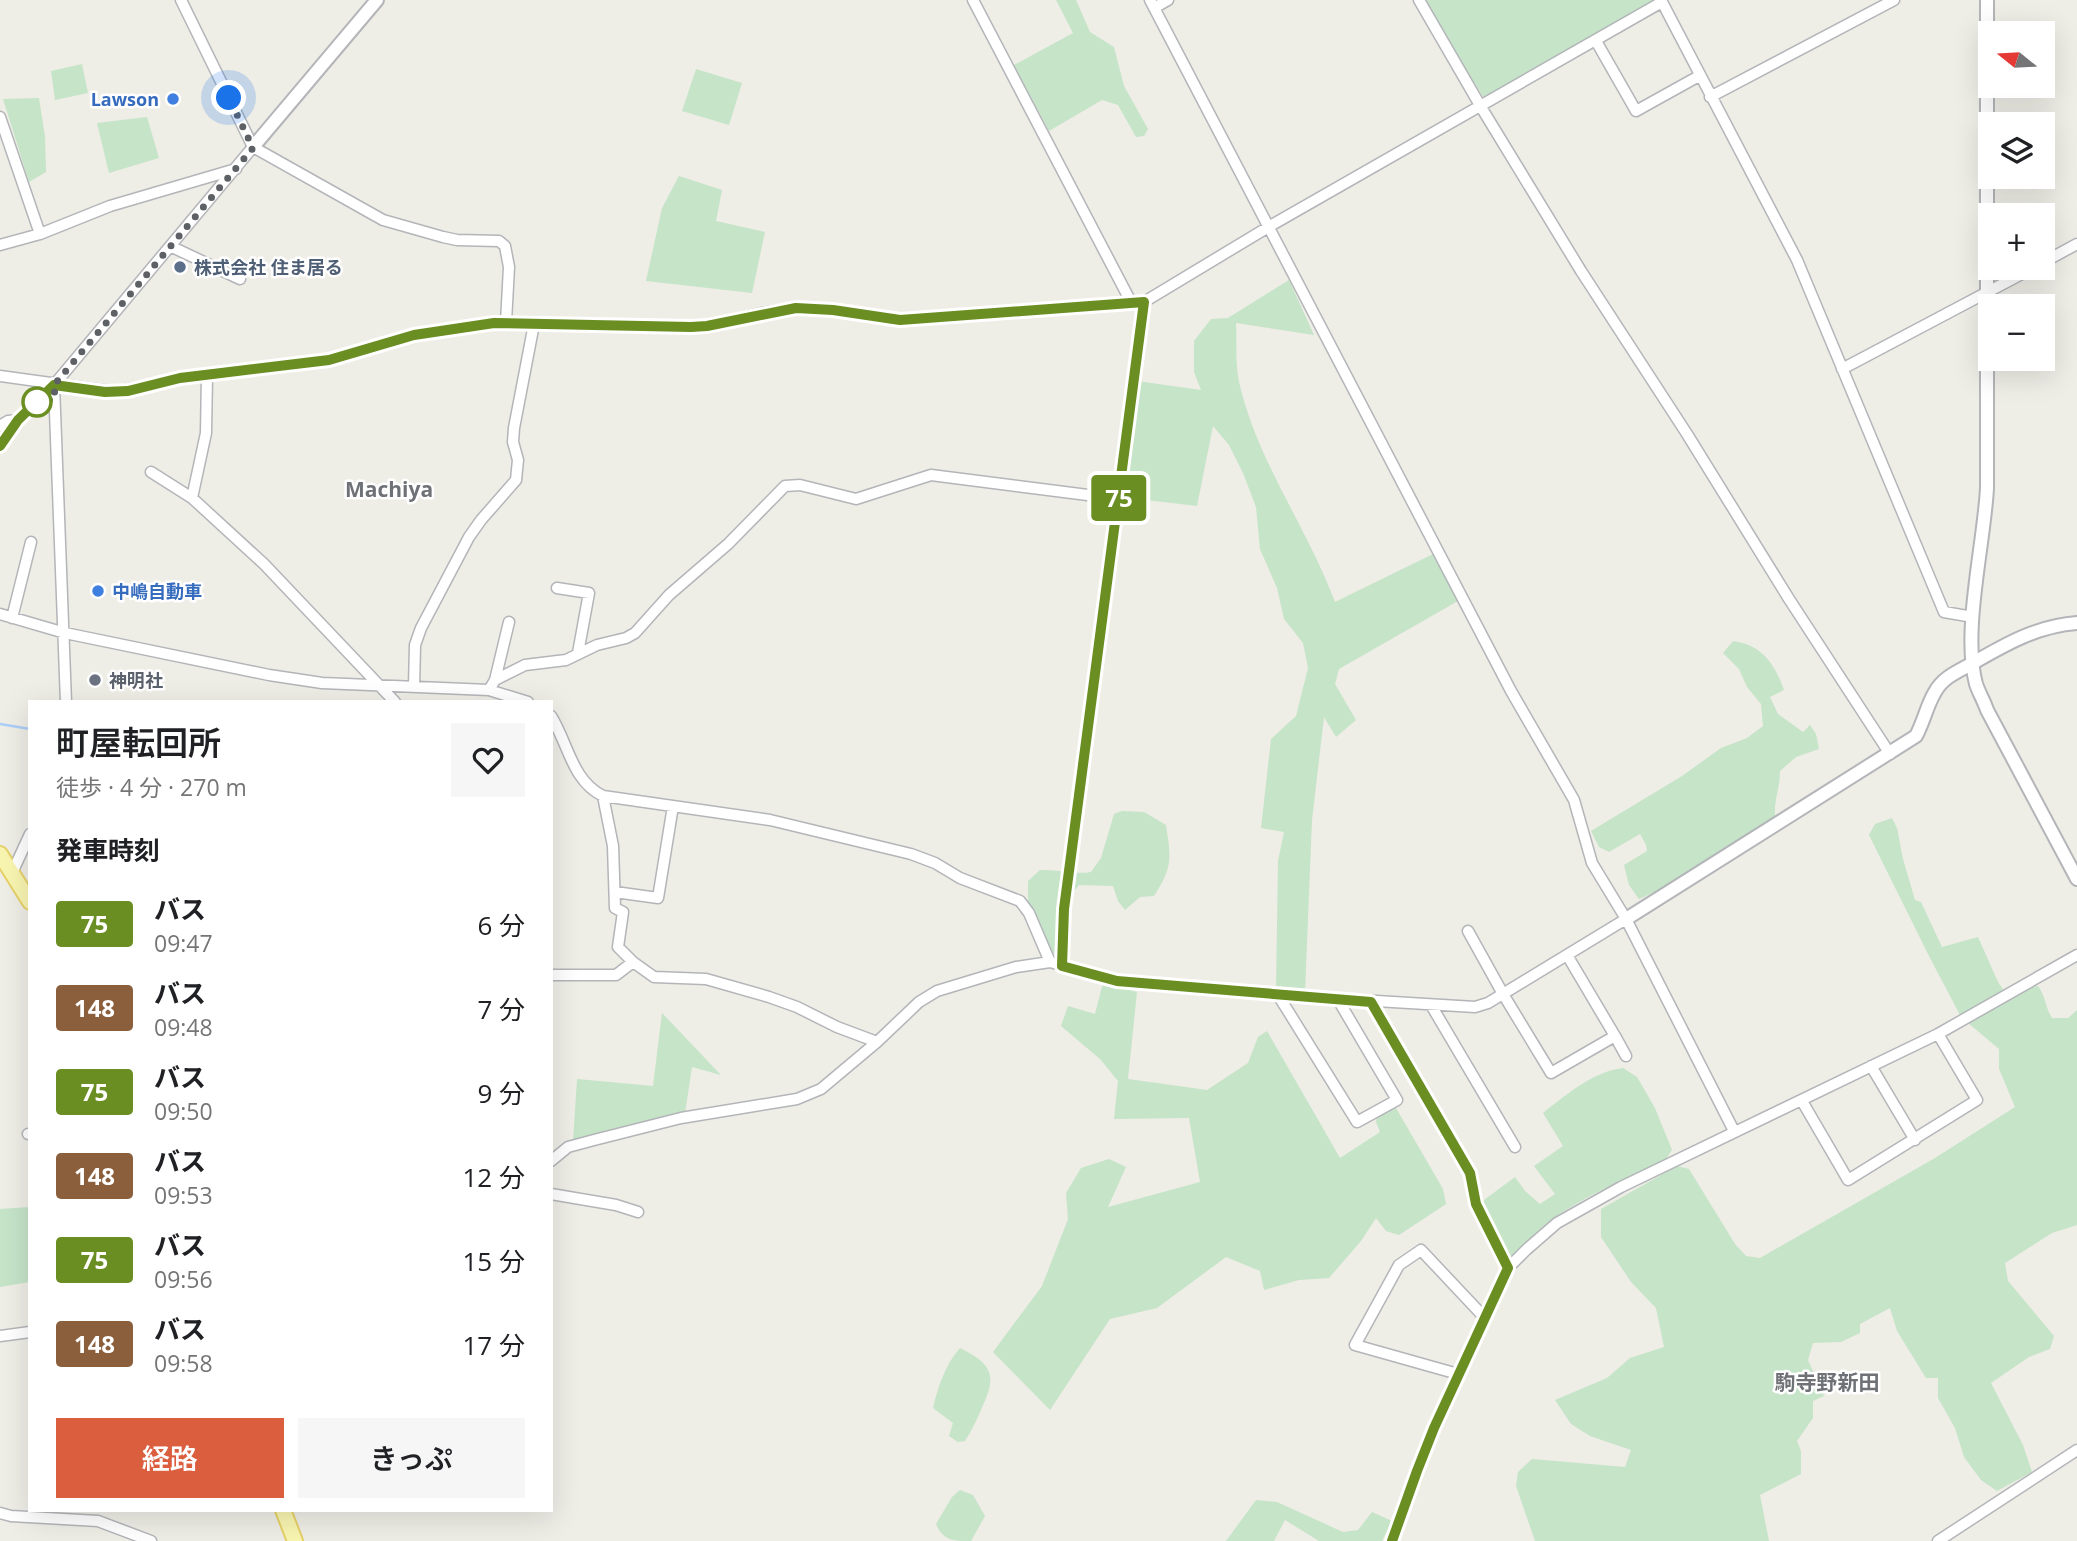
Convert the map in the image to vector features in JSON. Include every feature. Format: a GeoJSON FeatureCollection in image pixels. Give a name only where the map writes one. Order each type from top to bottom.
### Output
{"type":"FeatureCollection","features":[{"type":"Feature","properties":{"kind":"main road"},"geometry":{"type":"LineString","coordinates":[[0,854],[28,897]]}},
{"type":"Feature","properties":{"kind":"main road"},"geometry":{"type":"LineString","coordinates":[[284,1512],[295,1541]]}},
{"type":"Feature","properties":{"kind":"street"},"geometry":{"type":"LineString","coordinates":[[181,0],[253,148],[383,220],[457,240],[499,241],[505,246],[509,267],[506,322]]}},
{"type":"Feature","properties":{"kind":"street"},"geometry":{"type":"LineString","coordinates":[[0,446],[18,420],[54,385],[172,247],[377,0]]}},
{"type":"Feature","properties":{"kind":"street"},"geometry":{"type":"LineString","coordinates":[[973,0],[1132,304]]}},
{"type":"Feature","properties":{"kind":"street"},"geometry":{"type":"LineString","coordinates":[[1168,0],[1152,4],[1504,679],[1574,800],[1592,863],[1626,919],[1734,1131]]}},
{"type":"Feature","properties":{"kind":"street"},"geometry":{"type":"LineString","coordinates":[[1419,0],[1581,271],[1890,754]]}},
{"type":"Feature","properties":{"kind":"street"},"geometry":{"type":"LineString","coordinates":[[1710,97],[1894,0]]}},
{"type":"Feature","properties":{"kind":"street"},"geometry":{"type":"LineString","coordinates":[[1987,0],[1987,488],[1972,622],[1973,663],[1976,685],[1987,710],[2077,879]]}},
{"type":"Feature","properties":{"kind":"street"},"geometry":{"type":"LineString","coordinates":[[0,376],[116,392],[207,375],[329,360],[414,335],[506,322],[699,326],[796,308],[833,310],[900,320],[1144,302],[1270,226],[1662,1],[1797,260],[1944,612],[1972,622],[1986,643],[1997,647]]}},
{"type":"Feature","properties":{"kind":"street"},"geometry":{"type":"LineString","coordinates":[[1596,41],[1636,111],[1699,76]]}},
{"type":"Feature","properties":{"kind":"street"},"geometry":{"type":"LineString","coordinates":[[0,117],[40,234]]}},
{"type":"Feature","properties":{"kind":"street"},"geometry":{"type":"LineString","coordinates":[[0,245],[40,234],[110,206],[237,168]]}},
{"type":"Feature","properties":{"kind":"street"},"geometry":{"type":"LineString","coordinates":[[2055,256],[2077,244]]}},
{"type":"Feature","properties":{"kind":"street"},"geometry":{"type":"LineString","coordinates":[[172,247],[240,279]]}},
{"type":"Feature","properties":{"kind":"street"},"geometry":{"type":"LineString","coordinates":[[1842,369],[2011,280]]}},
{"type":"Feature","properties":{"kind":"street"},"geometry":{"type":"LineString","coordinates":[[1062,966],[1064,909],[1144,302]]}},
{"type":"Feature","properties":{"kind":"street"},"geometry":{"type":"LineString","coordinates":[[414,687],[415,645],[421,628],[469,537],[516,480],[518,460],[513,442],[514,428],[534,324]]}},
{"type":"Feature","properties":{"kind":"street"},"geometry":{"type":"LineString","coordinates":[[192,498],[206,433],[207,375]]}},
{"type":"Feature","properties":{"kind":"street"},"geometry":{"type":"LineString","coordinates":[[54,385],[66,700]]}},
{"type":"Feature","properties":{"kind":"street"},"geometry":{"type":"LineString","coordinates":[[0,426],[8,421],[18,420]]}},
{"type":"Feature","properties":{"kind":"street"},"geometry":{"type":"LineString","coordinates":[[151,472],[192,498],[264,564],[393,700]]}},
{"type":"Feature","properties":{"kind":"street"},"geometry":{"type":"LineString","coordinates":[[495,680],[525,665],[566,660],[578,653],[635,633],[676,587],[729,544],[785,486],[800,485],[856,499],[932,475],[1119,499]]}},
{"type":"Feature","properties":{"kind":"street"},"geometry":{"type":"LineString","coordinates":[[12,618],[31,542]]}},
{"type":"Feature","properties":{"kind":"street"},"geometry":{"type":"LineString","coordinates":[[557,588],[589,593],[578,653]]}},
{"type":"Feature","properties":{"kind":"street"},"geometry":{"type":"LineString","coordinates":[[0,614],[65,633],[269,675],[322,683],[489,690],[522,700]]}},
{"type":"Feature","properties":{"kind":"street"},"geometry":{"type":"LineString","coordinates":[[489,690],[495,680],[509,622]]}},
{"type":"Feature","properties":{"kind":"street"},"geometry":{"type":"LineString","coordinates":[[553,1159],[568,1147],[681,1118],[797,1099],[821,1089],[919,1002],[937,991],[1016,967],[1051,962],[1117,981],[1278,995],[1475,1007],[1488,1003],[1916,736],[1925,720],[1934,692],[1944,680],[1997,647],[2044,629],[2077,623]]}},
{"type":"Feature","properties":{"kind":"street"},"geometry":{"type":"LineString","coordinates":[[553,720],[575,768],[587,785],[603,796],[770,820],[911,854],[935,863],[960,878],[1020,901],[1029,913],[1051,962]]}},
{"type":"Feature","properties":{"kind":"street"},"geometry":{"type":"LineString","coordinates":[[603,796],[613,846],[615,908],[623,912],[618,947],[632,962],[654,977],[715,981],[769,997],[797,1007],[849,1033],[877,1042]]}},
{"type":"Feature","properties":{"kind":"street"},"geometry":{"type":"LineString","coordinates":[[615,892],[658,898],[673,806]]}},
{"type":"Feature","properties":{"kind":"street"},"geometry":{"type":"LineString","coordinates":[[12,873],[28,838]]}},
{"type":"Feature","properties":{"kind":"street"},"geometry":{"type":"LineString","coordinates":[[1468,931],[1551,1073],[1615,1036]]}},
{"type":"Feature","properties":{"kind":"street"},"geometry":{"type":"LineString","coordinates":[[1567,955],[1626,1056]]}},
{"type":"Feature","properties":{"kind":"street"},"geometry":{"type":"LineString","coordinates":[[1392,1541],[1417,1471],[1458,1374],[1508,1268],[1526,1250],[1558,1223],[1621,1187],[1938,1034],[2077,955]]}},
{"type":"Feature","properties":{"kind":"street"},"geometry":{"type":"LineString","coordinates":[[553,975],[617,975],[632,962]]}},
{"type":"Feature","properties":{"kind":"street"},"geometry":{"type":"LineString","coordinates":[[1278,995],[1357,1122],[1396,1100],[1337,998]]}},
{"type":"Feature","properties":{"kind":"street"},"geometry":{"type":"LineString","coordinates":[[1371,1002],[1470,1173],[1476,1204],[1508,1268]]}},
{"type":"Feature","properties":{"kind":"street"},"geometry":{"type":"LineString","coordinates":[[1430,1005],[1515,1147]]}},
{"type":"Feature","properties":{"kind":"street"},"geometry":{"type":"LineString","coordinates":[[1802,1101],[1848,1181],[1977,1100],[1938,1034]]}},
{"type":"Feature","properties":{"kind":"street"},"geometry":{"type":"LineString","coordinates":[[1871,1066],[1915,1140]]}},
{"type":"Feature","properties":{"kind":"street"},"geometry":{"type":"LineString","coordinates":[[553,1194],[616,1205],[638,1212]]}},
{"type":"Feature","properties":{"kind":"street"},"geometry":{"type":"LineString","coordinates":[[1458,1374],[1356,1345],[1399,1265],[1421,1250],[1485,1318]]}},
{"type":"Feature","properties":{"kind":"street"},"geometry":{"type":"LineString","coordinates":[[0,1336],[28,1332]]}},
{"type":"Feature","properties":{"kind":"street"},"geometry":{"type":"LineString","coordinates":[[1938,1541],[2077,1450]]}},
{"type":"Feature","properties":{"kind":"street"},"geometry":{"type":"LineString","coordinates":[[0,1513],[10,1516],[98,1521],[151,1541]]}},
{"type":"Feature","properties":{"kind":"green space"},"geometry":{"type":"Polygon","coordinates":[[[1056,0],[1076,0],[1090,32],[1114,47],[1124,86],[1148,129],[1144,136],[1136,137],[1118,105],[1102,100],[1049,131],[1014,65],[1073,33],[1056,0]]]}},
{"type":"Feature","properties":{"kind":"green space"},"geometry":{"type":"Polygon","coordinates":[[[1424,0],[1655,1],[1528,71],[1485,100],[1424,0]]]}},
{"type":"Feature","properties":{"kind":"green space"},"geometry":{"type":"Polygon","coordinates":[[[82,64],[88,93],[55,100],[51,71],[82,64]]]}},
{"type":"Feature","properties":{"kind":"green space"},"geometry":{"type":"Polygon","coordinates":[[[696,69],[742,83],[729,125],[682,111],[696,69]]]}},
{"type":"Feature","properties":{"kind":"green space"},"geometry":{"type":"Polygon","coordinates":[[[39,98],[45,137],[46,172],[29,182],[3,99],[39,98]]]}},
{"type":"Feature","properties":{"kind":"green space"},"geometry":{"type":"Polygon","coordinates":[[[147,117],[159,158],[109,173],[97,123],[147,117]]]}},
{"type":"Feature","properties":{"kind":"green space"},"geometry":{"type":"Polygon","coordinates":[[[679,176],[722,190],[716,221],[765,232],[752,293],[646,281],[662,208],[679,176]]]}},
{"type":"Feature","properties":{"kind":"green space"},"geometry":{"type":"Polygon","coordinates":[[[1289,280],[1314,335],[1236,323],[1239,382],[1247,411],[1270,467],[1324,574],[1335,602],[1433,554],[1458,601],[1339,669],[1335,684],[1356,720],[1336,737],[1324,717],[1312,820],[1305,992],[1276,990],[1278,861],[1284,832],[1261,828],[1271,739],[1296,716],[1308,668],[1303,643],[1284,619],[1277,588],[1260,549],[1256,507],[1229,445],[1213,426],[1197,506],[1121,497],[1137,381],[1201,390],[1194,372],[1194,341],[1211,319],[1228,318],[1289,280]]]}},
{"type":"Feature","properties":{"kind":"green space"},"geometry":{"type":"Polygon","coordinates":[[[1733,641],[1760,651],[1772,664],[1784,690],[1770,697],[1778,714],[1803,732],[1810,725],[1816,734],[1819,749],[1796,757],[1780,771],[1775,816],[1664,888],[1639,899],[1629,885],[1624,865],[1647,851],[1640,834],[1609,852],[1599,847],[1591,831],[1682,776],[1721,748],[1747,738],[1763,726],[1761,704],[1747,687],[1739,669],[1723,653],[1733,641]]]}},
{"type":"Feature","properties":{"kind":"green space"},"geometry":{"type":"Polygon","coordinates":[[[1122,811],[1144,812],[1166,825],[1169,862],[1165,877],[1154,896],[1140,897],[1125,910],[1118,901],[1113,886],[1079,885],[1074,891],[1061,896],[1058,952],[1052,954],[1028,903],[1028,881],[1040,870],[1091,872],[1101,858],[1114,814],[1122,811]]]}},
{"type":"Feature","properties":{"kind":"green space"},"geometry":{"type":"Polygon","coordinates":[[[1892,818],[1897,828],[1915,900],[1921,902],[1942,947],[1978,937],[1998,982],[2009,998],[2024,988],[2038,986],[2052,1018],[2068,1018],[2077,1010],[2077,1225],[2052,1233],[2005,1263],[2008,1281],[2054,1336],[2050,1349],[2029,1357],[1991,1383],[2023,1445],[2032,1472],[1997,1491],[1981,1480],[1964,1457],[1955,1428],[1938,1398],[1938,1378],[1926,1378],[1897,1331],[1890,1308],[1860,1324],[1860,1333],[1841,1342],[1813,1343],[1808,1360],[1824,1396],[1813,1401],[1813,1418],[1797,1441],[1801,1451],[1801,1474],[1760,1495],[1769,1541],[1535,1541],[1516,1486],[1518,1472],[1532,1459],[1625,1467],[1631,1450],[1590,1436],[1571,1424],[1555,1400],[1607,1378],[1630,1358],[1664,1347],[1656,1308],[1631,1282],[1601,1237],[1601,1209],[1677,1166],[1689,1169],[1735,1244],[1746,1256],[1760,1258],[1935,1158],[2015,1107],[1999,1069],[1999,1049],[1961,1017],[1869,835],[1875,824],[1892,818]]]}},
{"type":"Feature","properties":{"kind":"green space"},"geometry":{"type":"Polygon","coordinates":[[[1103,983],[1137,992],[1128,1079],[1207,1090],[1248,1063],[1258,1037],[1267,1031],[1340,1158],[1380,1132],[1376,1122],[1377,1115],[1396,1108],[1443,1189],[1446,1204],[1399,1235],[1386,1231],[1376,1218],[1361,1241],[1329,1278],[1299,1280],[1264,1290],[1260,1271],[1226,1257],[1157,1308],[1110,1319],[1050,1410],[993,1352],[1042,1286],[1068,1219],[1066,1193],[1081,1168],[1109,1159],[1126,1167],[1108,1207],[1200,1182],[1189,1118],[1114,1119],[1118,1081],[1100,1059],[1061,1026],[1068,1006],[1095,1014],[1103,983]]]}},
{"type":"Feature","properties":{"kind":"green space"},"geometry":{"type":"Polygon","coordinates":[[[662,1013],[721,1075],[692,1067],[685,1113],[573,1143],[577,1079],[653,1086],[662,1013]]]}},
{"type":"Feature","properties":{"kind":"green space"},"geometry":{"type":"Polygon","coordinates":[[[1623,1068],[1637,1077],[1655,1108],[1672,1150],[1666,1159],[1595,1193],[1555,1217],[1511,1258],[1480,1203],[1515,1177],[1525,1191],[1540,1204],[1555,1194],[1534,1166],[1563,1146],[1543,1113],[1590,1079],[1623,1068]]]}},
{"type":"Feature","properties":{"kind":"green space"},"geometry":{"type":"Polygon","coordinates":[[[28,1207],[28,1282],[0,1287],[0,1209],[28,1207]]]}},
{"type":"Feature","properties":{"kind":"green space"},"geometry":{"type":"Polygon","coordinates":[[[960,1348],[984,1364],[990,1377],[990,1385],[975,1424],[965,1441],[958,1442],[949,1436],[953,1423],[933,1408],[943,1376],[960,1348]]]}},
{"type":"Feature","properties":{"kind":"green space"},"geometry":{"type":"Polygon","coordinates":[[[960,1490],[973,1495],[985,1516],[971,1541],[950,1539],[942,1534],[936,1524],[952,1497],[960,1490]]]}},
{"type":"Feature","properties":{"kind":"green space"},"geometry":{"type":"Polygon","coordinates":[[[1256,1500],[1277,1502],[1343,1532],[1358,1530],[1372,1512],[1392,1521],[1382,1541],[1319,1541],[1285,1520],[1274,1541],[1226,1541],[1256,1500]]]}},
{"type":"Feature","properties":{"kind":"waterway"},"geometry":{"type":"LineString","coordinates":[[0,724],[28,729]]}},
{"type":"Feature","properties":{"kind":"bus line","name":"75"},"geometry":{"type":"LineString","coordinates":[[0,446],[18,420],[54,385],[105,392],[128,391],[180,378],[329,360],[414,335],[465,326],[506,322],[691,327],[796,308],[833,310],[900,320],[1144,302],[1064,909],[1062,966],[1117,981],[1371,1002],[1470,1173],[1476,1204],[1508,1268],[1434,1428],[1392,1541]]}},
{"type":"Feature","properties":{"kind":"place","name":"Lawson"},"geometry":{"type":"Point","coordinates":[173,99]}},
{"type":"Feature","properties":{"kind":"place","name":"株式会社 住ま居る"},"geometry":{"type":"Point","coordinates":[180,267]}},
{"type":"Feature","properties":{"kind":"place","name":"中嶋自動車"},"geometry":{"type":"Point","coordinates":[98,591]}},
{"type":"Feature","properties":{"kind":"place","name":"神明社"},"geometry":{"type":"Point","coordinates":[95,680]}},
{"type":"Feature","properties":{"kind":"district","name":"Machiya"},"geometry":{"type":"Point","coordinates":[389,489]}},
{"type":"Feature","properties":{"kind":"district","name":"駒寺野新田"},"geometry":{"type":"Point","coordinates":[1827,1382]}},
{"type":"Feature","properties":{"kind":"route"},"geometry":{"type":"LineString","coordinates":[[37,402],[55,399],[54,385],[253,148],[229,98]]}}]}
